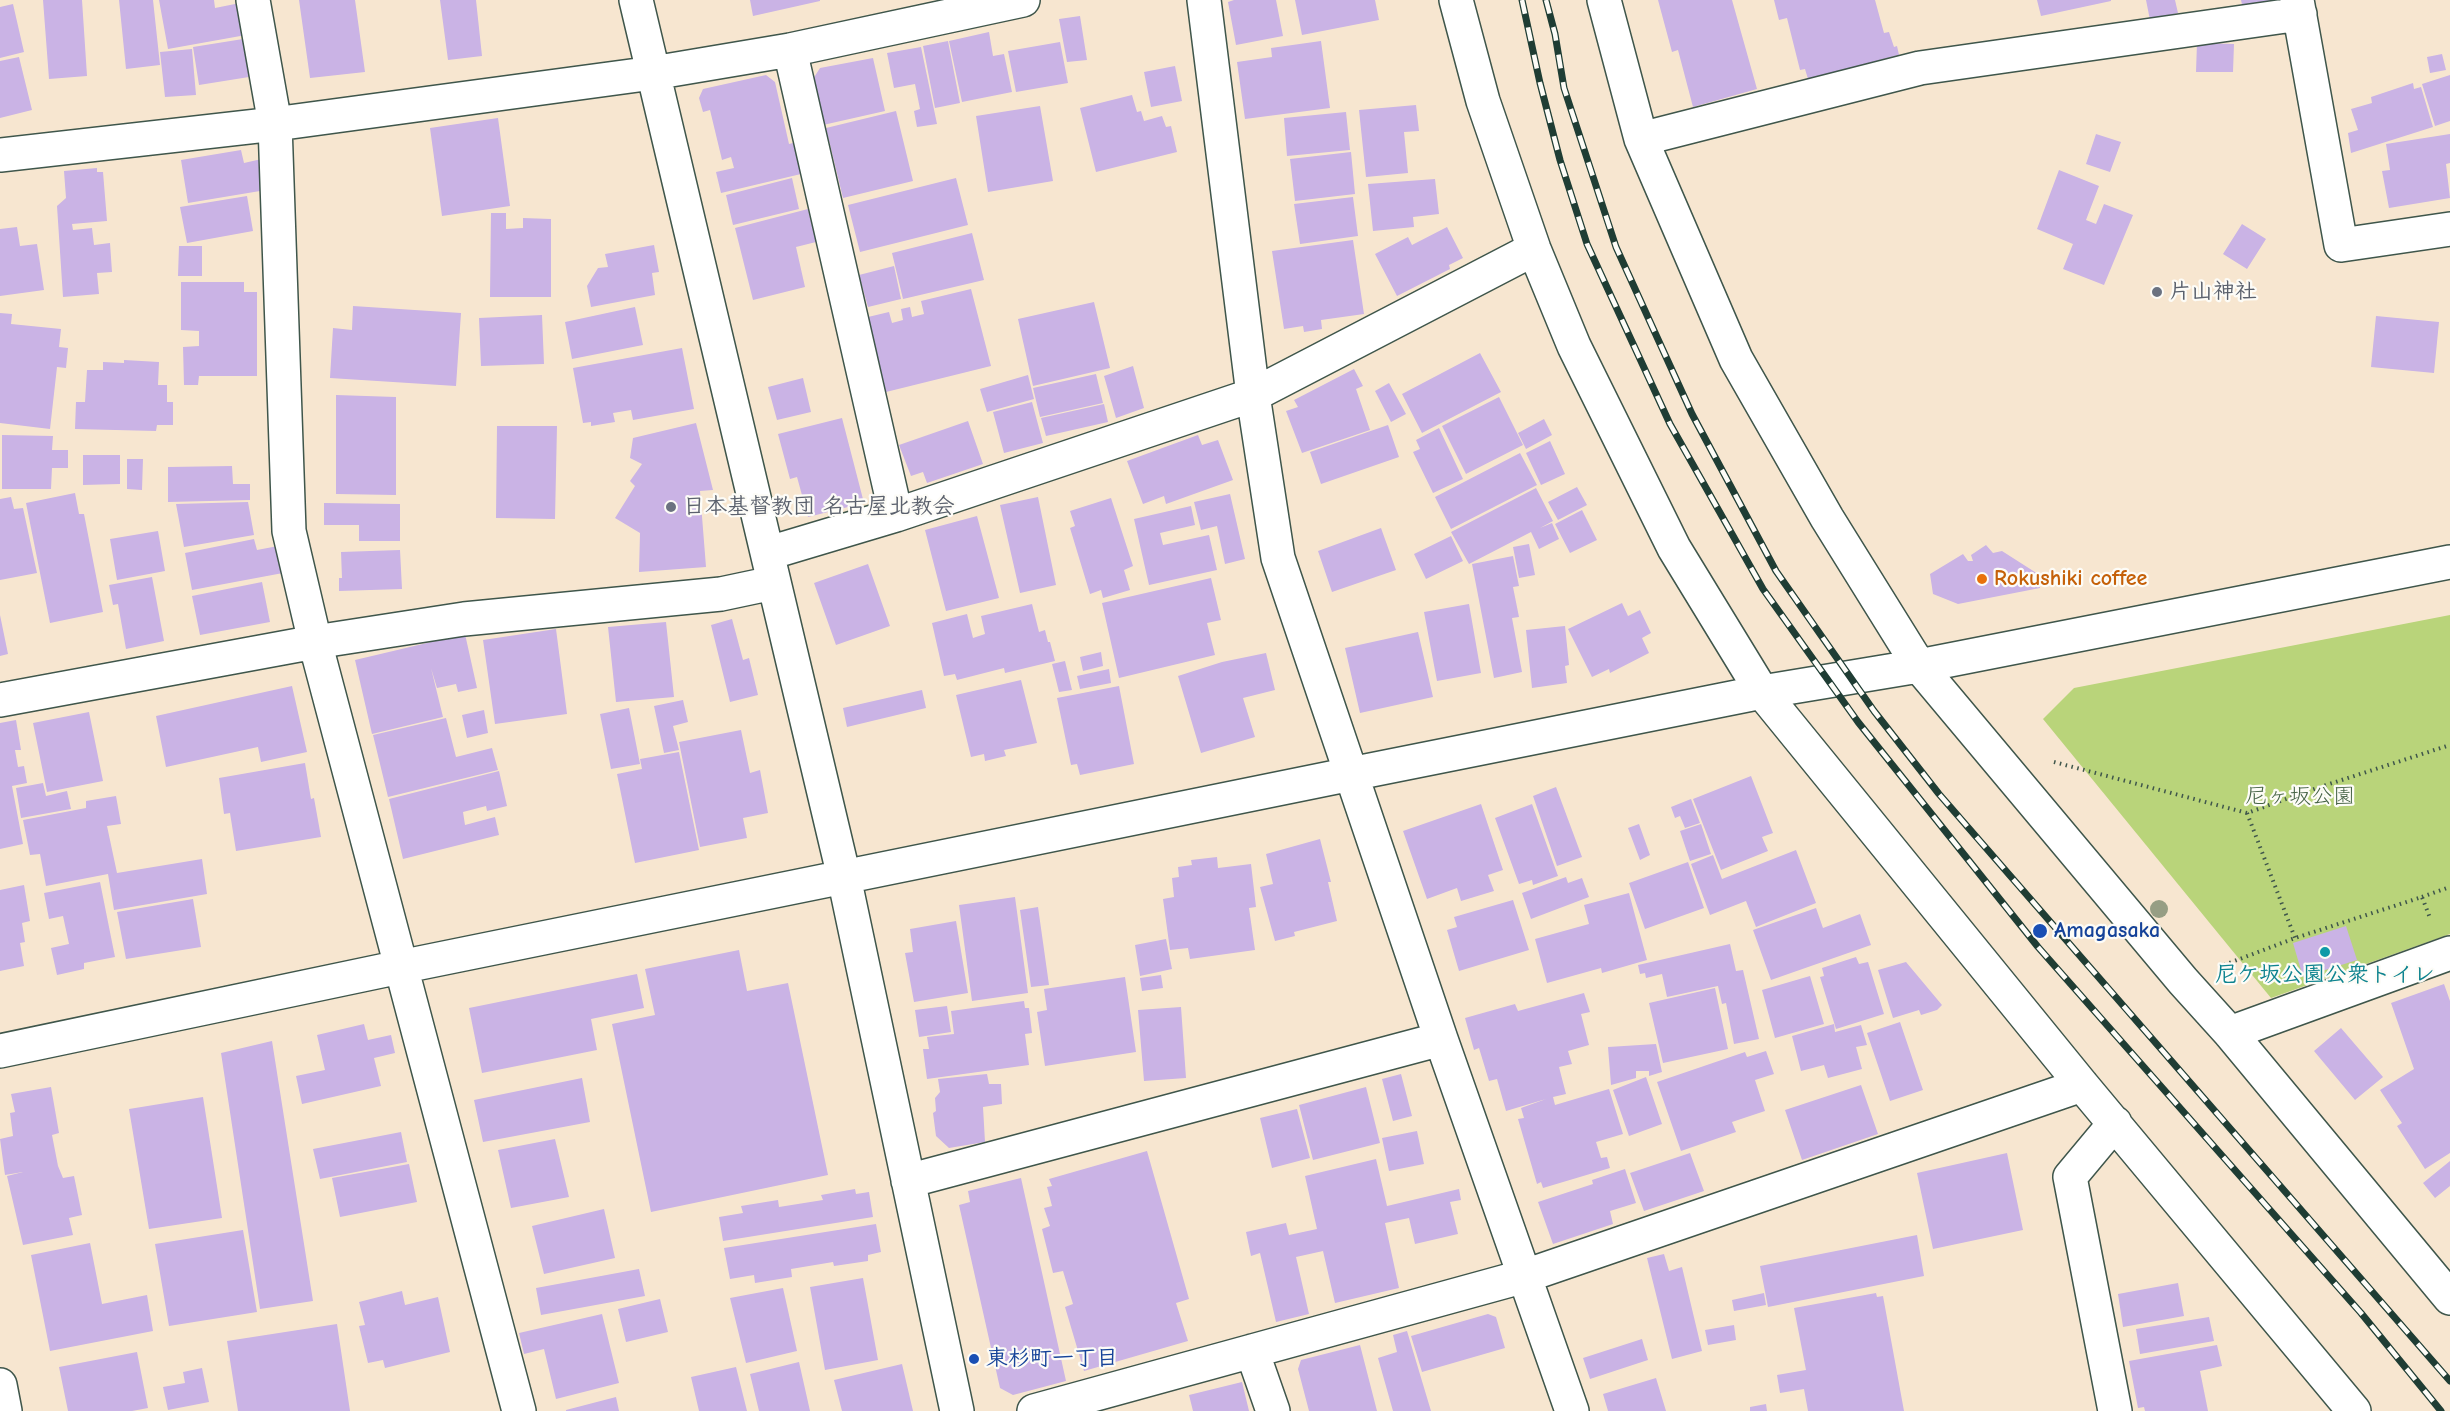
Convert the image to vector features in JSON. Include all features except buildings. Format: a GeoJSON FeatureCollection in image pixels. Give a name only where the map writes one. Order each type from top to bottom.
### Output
{"type":"FeatureCollection","features":[{"type":"Feature","properties":{"kind":"street"},"geometry":{"type":"LineString","coordinates":[[253,0],[275,124],[289,531],[315,642],[519,1411]]}},
{"type":"Feature","properties":{"kind":"street"},"geometry":{"type":"LineString","coordinates":[[636,0],[844,877],[957,1411]]}},
{"type":"Feature","properties":{"kind":"street"},"geometry":{"type":"LineString","coordinates":[[0,155],[275,124],[653,73],[790,50],[989,3],[1023,0]]}},
{"type":"Feature","properties":{"kind":"street"},"geometry":{"type":"LineString","coordinates":[[1204,0],[1253,395],[1278,558],[1441,1039],[1572,1411]]}},
{"type":"Feature","properties":{"kind":"street"},"geometry":{"type":"LineString","coordinates":[[1456,0],[1483,101],[1534,249],[1574,346],[1674,548],[1762,693],[2082,1085],[2354,1411]]}},
{"type":"Feature","properties":{"kind":"street"},"geometry":{"type":"LineString","coordinates":[[1604,0],[1641,139],[1736,359],[1827,518],[1919,666],[2183,981],[2230,1033],[2450,1298]]}},
{"type":"Feature","properties":{"kind":"street"},"geometry":{"type":"LineString","coordinates":[[1641,139],[1920,68],[2299,7],[2341,245],[2450,229]]}},
{"type":"Feature","properties":{"kind":"street"},"geometry":{"type":"LineString","coordinates":[[790,50],[896,515]]}},
{"type":"Feature","properties":{"kind":"street"},"geometry":{"type":"LineString","coordinates":[[0,700],[315,642],[464,619],[721,594],[771,568],[896,515],[1253,395],[1534,249]]}},
{"type":"Feature","properties":{"kind":"street"},"geometry":{"type":"LineString","coordinates":[[0,1051],[400,967],[1351,774],[2450,562]]}},
{"type":"Feature","properties":{"kind":"street"},"geometry":{"type":"LineString","coordinates":[[2230,1033],[2447,954]]}},
{"type":"Feature","properties":{"kind":"street"},"geometry":{"type":"LineString","coordinates":[[909,1181],[1441,1039]]}},
{"type":"Feature","properties":{"kind":"street"},"geometry":{"type":"LineString","coordinates":[[1034,1411],[1525,1276],[2082,1085]]}},
{"type":"Feature","properties":{"kind":"street"},"geometry":{"type":"LineString","coordinates":[[2115,1123],[2070,1177],[2115,1411]]}},
{"type":"Feature","properties":{"kind":"street"},"geometry":{"type":"LineString","coordinates":[[1252,1351],[1273,1411]]}},
{"type":"Feature","properties":{"kind":"street"},"geometry":{"type":"LineString","coordinates":[[0,1385],[5,1411]]}},
{"type":"Feature","properties":{"kind":"path"},"geometry":{"type":"LineString","coordinates":[[2053,762],[2247,813],[2450,745]]}},
{"type":"Feature","properties":{"kind":"path"},"geometry":{"type":"LineString","coordinates":[[2247,813],[2295,938]]}},
{"type":"Feature","properties":{"kind":"path"},"geometry":{"type":"LineString","coordinates":[[2183,981],[2295,938],[2450,887]]}},
{"type":"Feature","properties":{"kind":"path"},"geometry":{"type":"LineString","coordinates":[[2422,897],[2447,954]]}},
{"type":"Feature","properties":{"kind":"green space","name":"尼ヶ坂公園"},"geometry":{"type":"Polygon","coordinates":[[[2450,615],[2450,934],[2271,998],[2043,719],[2074,688],[2450,615]]]}},
{"type":"Feature","properties":{"kind":"railway"},"geometry":{"type":"LineString","coordinates":[[1522,0],[1560,160],[1587,244],[1670,424],[1763,589],[1858,722],[2038,947],[2361,1313],[2441,1411]]}},
{"type":"Feature","properties":{"kind":"railway"},"geometry":{"type":"LineString","coordinates":[[1546,0],[1555,34],[1564,88],[1616,247],[1692,414],[1776,571],[1874,711],[1939,794],[2450,1381]]}},
{"type":"Feature","properties":{"kind":"place","name":"片山神社"},"geometry":{"type":"Point","coordinates":[2157,292]}},
{"type":"Feature","properties":{"kind":"place","name":"日本基督教団 名古屋北教会"},"geometry":{"type":"Point","coordinates":[671,507]}},
{"type":"Feature","properties":{"kind":"place","name":"Rokushiki coffee"},"geometry":{"type":"Point","coordinates":[1982,579]}},
{"type":"Feature","properties":{"kind":"place","name":"Amagasaka"},"geometry":{"type":"Point","coordinates":[2040,931]}},
{"type":"Feature","properties":{"kind":"place","name":"尼ケ坂公園公衆トイレ"},"geometry":{"type":"Point","coordinates":[2325,952]}},
{"type":"Feature","properties":{"kind":"place","name":"東杉町一丁目"},"geometry":{"type":"Point","coordinates":[974,1359]}}]}
